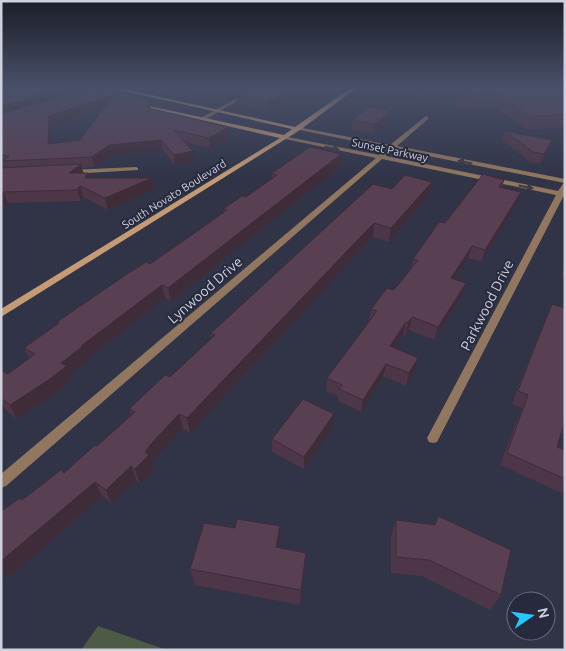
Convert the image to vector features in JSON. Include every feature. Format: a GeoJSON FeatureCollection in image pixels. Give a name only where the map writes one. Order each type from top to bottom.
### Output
{"type":"FeatureCollection","features":[{"type":"Feature","properties":{"kind":"main road","name":"Sunset Parkway"},"geometry":{"type":"LineString","coordinates":[[245,117],[298,129]]}},
{"type":"Feature","properties":{"kind":"main road","name":"South Novato Boulevard"},"geometry":{"type":"LineString","coordinates":[[1,314],[314,117]]}},
{"type":"Feature","properties":{"kind":"main road","name":"Sunset Parkway"},"geometry":{"type":"LineString","coordinates":[[202,118],[285,137]]}},
{"type":"Feature","properties":{"kind":"street","name":"Lynwood Drive"},"geometry":{"type":"LineString","coordinates":[[1,482],[426,118]]}},
{"type":"Feature","properties":{"kind":"street","name":"Sunset Parkway"},"geometry":{"type":"LineString","coordinates":[[298,129],[392,148],[564,189]]}},
{"type":"Feature","properties":{"kind":"street","name":"Sunset Parkway"},"geometry":{"type":"LineString","coordinates":[[285,137],[381,158],[564,189]]}},
{"type":"Feature","properties":{"kind":"street"},"geometry":{"type":"LineString","coordinates":[[59,173],[136,168]]}},
{"type":"Feature","properties":{"kind":"street","name":"Parkwood Drive"},"geometry":{"type":"LineString","coordinates":[[434,438],[564,189]]}},
{"type":"Feature","properties":{"kind":"green space"},"geometry":{"type":"Polygon","coordinates":[[[98,626],[167,650],[81,650],[98,626]]]}},
{"type":"Feature","properties":{"kind":"building"},"geometry":{"type":"Polygon","coordinates":[[[1,117],[49,117],[48,144],[80,140],[97,117],[188,117],[229,127],[209,138],[174,130],[193,151],[174,155],[161,140],[109,145],[92,157],[3,161],[9,156],[1,155],[1,117]]]}},
{"type":"Feature","properties":{"kind":"building"},"geometry":{"type":"Polygon","coordinates":[[[355,117],[383,117],[375,124],[352,120],[355,117]]]}},
{"type":"Feature","properties":{"kind":"building"},"geometry":{"type":"Polygon","coordinates":[[[505,131],[552,140],[544,154],[533,152],[505,131]]]}},
{"type":"Feature","properties":{"kind":"building"},"geometry":{"type":"Polygon","coordinates":[[[310,147],[341,154],[168,288],[162,285],[81,346],[61,363],[67,366],[47,381],[10,405],[1,398],[1,370],[8,374],[35,354],[24,348],[59,323],[57,322],[127,274],[146,262],[150,264],[227,210],[223,209],[242,196],[246,197],[277,175],[272,173],[310,147]]]}},
{"type":"Feature","properties":{"kind":"building"},"geometry":{"type":"Polygon","coordinates":[[[81,164],[69,173],[88,173],[85,178],[152,178],[105,198],[80,186],[77,190],[1,193],[1,168],[81,164]]]}},
{"type":"Feature","properties":{"kind":"building"},"geometry":{"type":"Polygon","coordinates":[[[483,174],[504,180],[499,187],[521,192],[485,250],[472,246],[451,278],[466,283],[438,327],[412,317],[408,323],[406,322],[390,346],[418,358],[409,373],[386,364],[363,400],[339,389],[342,385],[327,378],[377,311],[371,309],[387,288],[394,290],[418,260],[413,259],[439,222],[445,223],[483,174]]]}},
{"type":"Feature","properties":{"kind":"building"},"geometry":{"type":"Polygon","coordinates":[[[405,175],[432,182],[391,228],[374,223],[187,418],[179,414],[151,444],[145,452],[149,455],[135,469],[131,466],[106,490],[95,482],[1,561],[1,511],[20,498],[22,500],[61,470],[64,473],[95,445],[97,446],[135,412],[129,409],[165,375],[170,377],[215,335],[211,333],[373,184],[392,189],[405,175]]]}},
{"type":"Feature","properties":{"kind":"building"},"geometry":{"type":"Polygon","coordinates":[[[552,304],[565,308],[565,421],[557,447],[565,450],[565,479],[507,453],[528,395],[518,391],[552,304]]]}},
{"type":"Feature","properties":{"kind":"building"},"geometry":{"type":"Polygon","coordinates":[[[303,399],[334,414],[304,457],[272,439],[303,399]]]}},
{"type":"Feature","properties":{"kind":"building"},"geometry":{"type":"Polygon","coordinates":[[[438,516],[511,550],[501,595],[429,560],[396,557],[396,520],[435,525],[438,516]]]}},
{"type":"Feature","properties":{"kind":"building"},"geometry":{"type":"Polygon","coordinates":[[[237,519],[280,526],[276,547],[306,553],[301,590],[190,569],[204,523],[235,528],[237,519]]]}}]}
